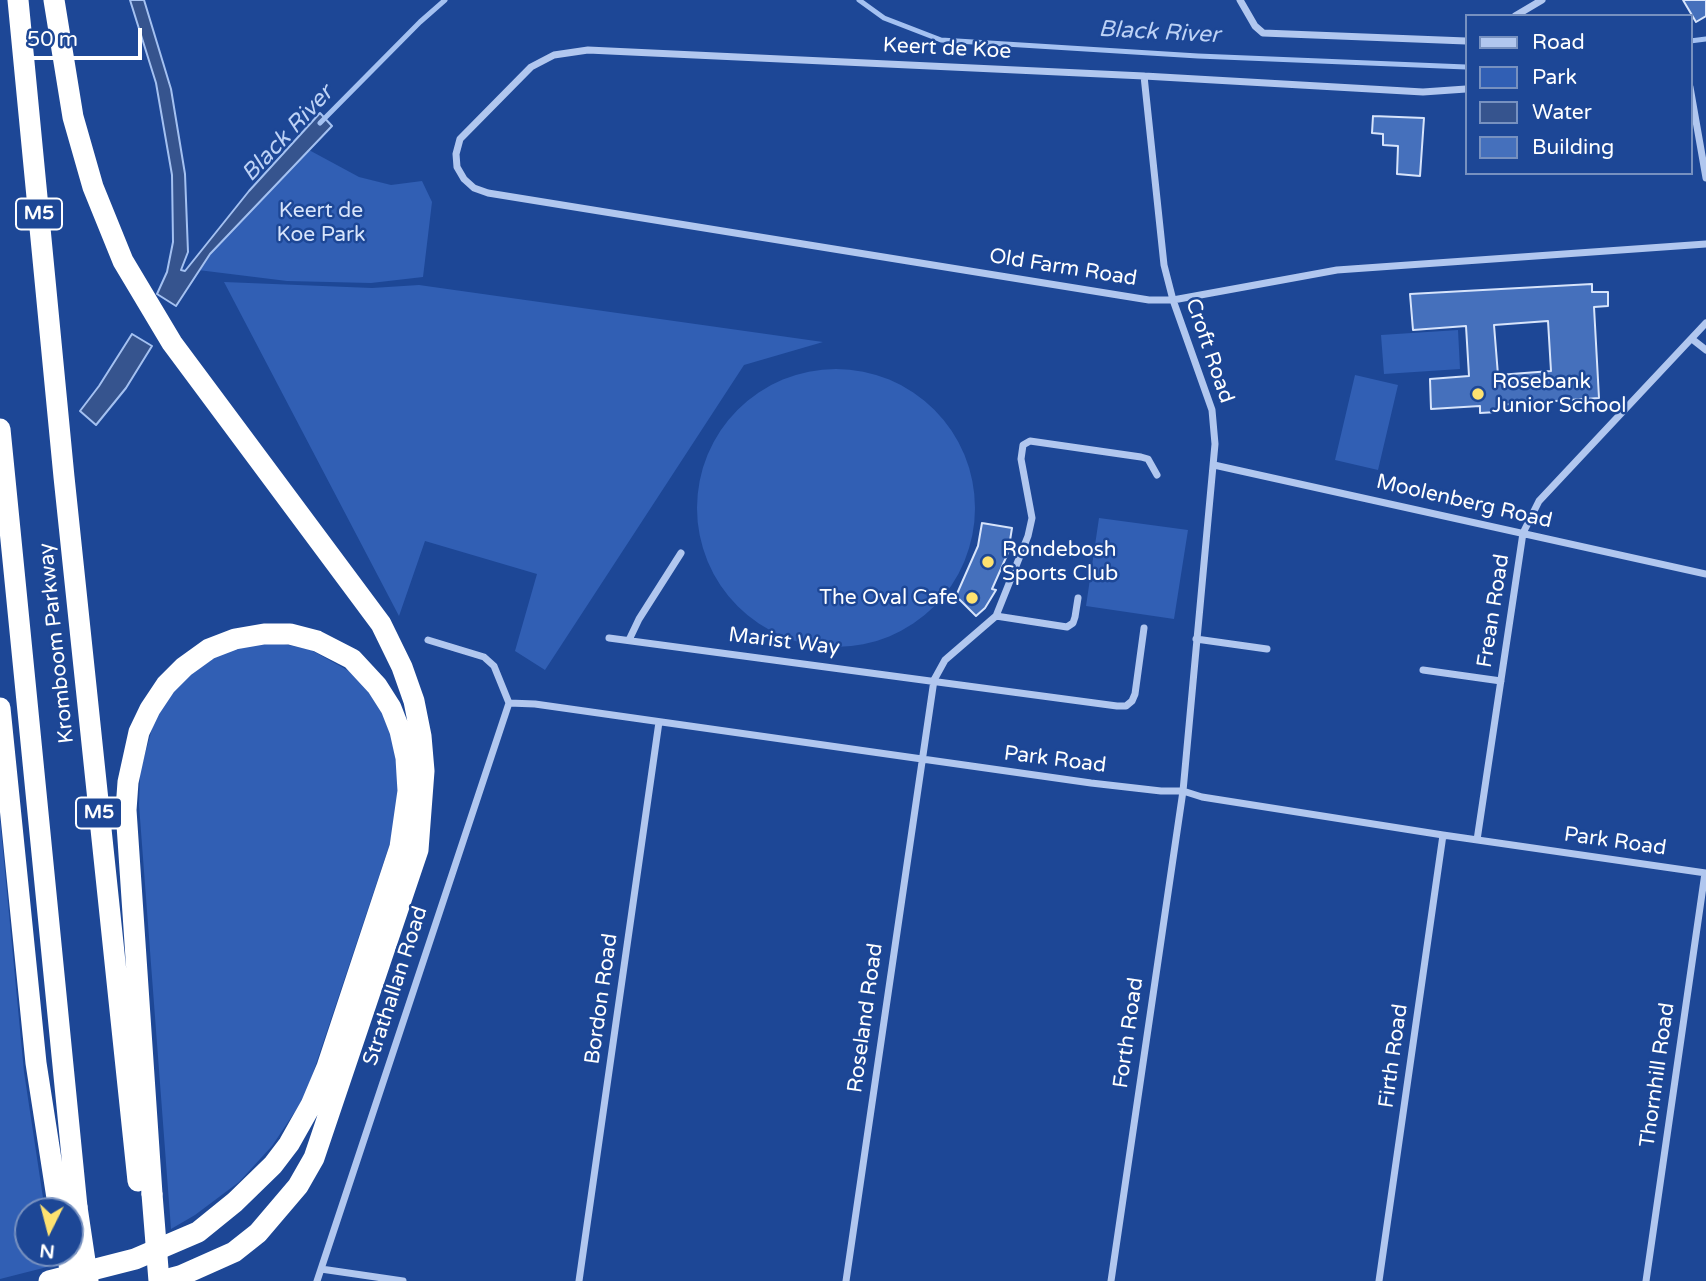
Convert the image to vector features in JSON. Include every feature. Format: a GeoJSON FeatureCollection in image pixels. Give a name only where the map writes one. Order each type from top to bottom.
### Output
{"type":"FeatureCollection","features":[{"type":"Feature","properties":{"kind":"highway","name":"Kromboom Parkway"},"geometry":{"type":"LineString","coordinates":[[18,0],[64,477],[146,1196],[149,1281]]}},
{"type":"Feature","properties":{"kind":"highway"},"geometry":{"type":"LineString","coordinates":[[49,1281],[135,1259],[198,1232],[235,1202],[273,1165],[289,1144],[311,1105],[327,1067],[400,847],[408,791],[406,758],[400,731],[391,708],[377,686],[352,659],[317,642],[290,634],[264,634],[235,639],[209,649],[184,667],[166,685],[139,732],[128,782],[126,810],[146,1196],[160,1281],[180,1276],[234,1252],[258,1233],[298,1186],[314,1158],[418,850],[424,771],[414,701],[402,667],[381,624],[179,352],[123,261],[93,187],[73,117],[54,0]]}},
{"type":"Feature","properties":{"kind":"highway","name":"Kromboom Parkway"},"geometry":{"type":"LineString","coordinates":[[0,429],[64,1197]]}},
{"type":"Feature","properties":{"kind":"highway"},"geometry":{"type":"LineString","coordinates":[[0,708],[36,1063],[63,1197]]}},
{"type":"Feature","properties":{"kind":"street"},"geometry":{"type":"LineString","coordinates":[[1240,0],[1255,26],[1263,33],[1464,41]]}},
{"type":"Feature","properties":{"kind":"street"},"geometry":{"type":"LineString","coordinates":[[1518,14],[1542,0]]}},
{"type":"Feature","properties":{"kind":"street","name":"Keert de Koe"},"geometry":{"type":"LineString","coordinates":[[460,139],[531,67],[554,55],[588,50],[1423,92],[1464,89]]}},
{"type":"Feature","properties":{"kind":"street","name":"Croft Road"},"geometry":{"type":"LineString","coordinates":[[1144,76],[1164,265],[1173,300],[1212,410],[1215,430],[1183,791]]}},
{"type":"Feature","properties":{"kind":"street"},"geometry":{"type":"LineString","coordinates":[[1692,98],[1706,178]]}},
{"type":"Feature","properties":{"kind":"street","name":"Old Farm Road"},"geometry":{"type":"LineString","coordinates":[[460,139],[457,167],[464,179],[474,188],[488,193],[1130,297],[1173,300],[1337,270],[1706,244]]}},
{"type":"Feature","properties":{"kind":"street","name":"Frean Road"},"geometry":{"type":"LineString","coordinates":[[1477,839],[1523,533],[1539,500],[1706,323]]}},
{"type":"Feature","properties":{"kind":"street"},"geometry":{"type":"LineString","coordinates":[[1692,339],[1706,350]]}},
{"type":"Feature","properties":{"kind":"street"},"geometry":{"type":"LineString","coordinates":[[934,680],[945,660],[996,616],[1031,526],[1031,502],[1021,459],[1023,445],[1030,441],[1141,457],[1148,459],[1157,475]]}},
{"type":"Feature","properties":{"kind":"street","name":"Moolenberg Road"},"geometry":{"type":"LineString","coordinates":[[1214,465],[1706,574]]}},
{"type":"Feature","properties":{"kind":"street"},"geometry":{"type":"LineString","coordinates":[[629,640],[639,619],[681,553]]}},
{"type":"Feature","properties":{"kind":"street"},"geometry":{"type":"LineString","coordinates":[[996,616],[1068,627],[1073,624],[1078,598]]}},
{"type":"Feature","properties":{"kind":"street","name":"Marist Way"},"geometry":{"type":"LineString","coordinates":[[608,638],[1126,706],[1135,694],[1144,628]]}},
{"type":"Feature","properties":{"kind":"street"},"geometry":{"type":"LineString","coordinates":[[1196,639],[1268,649]]}},
{"type":"Feature","properties":{"kind":"street"},"geometry":{"type":"LineString","coordinates":[[428,640],[484,657],[494,666],[509,703]]}},
{"type":"Feature","properties":{"kind":"street","name":"Frean Road"},"geometry":{"type":"LineString","coordinates":[[1423,670],[1501,681]]}},
{"type":"Feature","properties":{"kind":"street","name":"Roseland Road"},"geometry":{"type":"LineString","coordinates":[[846,1281],[920,760],[934,680]]}},
{"type":"Feature","properties":{"kind":"street","name":"Park Road"},"geometry":{"type":"LineString","coordinates":[[509,703],[535,704],[1091,783],[1183,791],[1202,797],[1443,835],[1706,873]]}},
{"type":"Feature","properties":{"kind":"street","name":"Strathallan Road"},"geometry":{"type":"LineString","coordinates":[[317,1281],[509,703]]}},
{"type":"Feature","properties":{"kind":"street","name":"Bordon Road"},"geometry":{"type":"LineString","coordinates":[[579,1281],[659,722]]}},
{"type":"Feature","properties":{"kind":"street","name":"Forth Road"},"geometry":{"type":"LineString","coordinates":[[1111,1281],[1183,791]]}},
{"type":"Feature","properties":{"kind":"street","name":"Firth Road"},"geometry":{"type":"LineString","coordinates":[[1379,1281],[1443,835]]}},
{"type":"Feature","properties":{"kind":"street","name":"Thornhill Road"},"geometry":{"type":"LineString","coordinates":[[1646,1281],[1706,873]]}},
{"type":"Feature","properties":{"kind":"street"},"geometry":{"type":"LineString","coordinates":[[321,1269],[403,1281]]}},
{"type":"Feature","properties":{"kind":"green space","name":"Keert de Koe Park"},"geometry":{"type":"Polygon","coordinates":[[[309,150],[359,177],[391,185],[422,181],[432,202],[423,277],[371,283],[287,281],[198,270],[309,150]]]}},
{"type":"Feature","properties":{"kind":"green space"},"geometry":{"type":"Polygon","coordinates":[[[224,282],[372,288],[419,285],[823,342],[744,365],[545,670],[515,651],[537,574],[425,541],[399,616],[224,282]]]}},
{"type":"Feature","properties":{"kind":"green space"},"geometry":{"type":"Polygon","coordinates":[[[1458,330],[1460,369],[1384,374],[1381,335],[1458,330]]]}},
{"type":"Feature","properties":{"kind":"green space"},"geometry":{"type":"Polygon","coordinates":[[[836,369],[863,372],[889,380],[913,393],[934,410],[951,431],[964,455],[972,481],[975,508],[972,535],[964,561],[951,585],[934,606],[913,623],[889,636],[863,644],[836,647],[809,644],[783,636],[759,623],[738,606],[721,585],[708,561],[700,535],[697,508],[700,481],[708,455],[721,431],[738,410],[759,393],[783,380],[809,372],[836,369]]]}},
{"type":"Feature","properties":{"kind":"green space"},"geometry":{"type":"Polygon","coordinates":[[[1355,375],[1398,385],[1378,470],[1335,460],[1355,375]]]}},
{"type":"Feature","properties":{"kind":"green space"},"geometry":{"type":"Polygon","coordinates":[[[1099,518],[1188,530],[1174,619],[1086,606],[1099,518]]]}},
{"type":"Feature","properties":{"kind":"green space"},"geometry":{"type":"Polygon","coordinates":[[[259,644],[284,644],[311,650],[349,671],[368,691],[383,715],[392,739],[397,768],[398,802],[390,843],[307,1091],[272,1146],[239,1182],[195,1215],[171,1229],[139,805],[140,772],[153,725],[161,708],[182,680],[223,652],[259,644]]]}},
{"type":"Feature","properties":{"kind":"green space"},"geometry":{"type":"Polygon","coordinates":[[[0,819],[24,1072],[43,1197],[14,1197],[14,1267],[47,1267],[0,1279],[0,819]]]}},
{"type":"Feature","properties":{"kind":"water"},"geometry":{"type":"Polygon","coordinates":[[[130,0],[144,0],[171,89],[185,174],[188,252],[181,270],[185,271],[249,191],[320,113],[332,126],[210,254],[176,306],[157,294],[167,272],[173,242],[172,175],[156,83],[130,0]]]}},
{"type":"Feature","properties":{"kind":"water"},"geometry":{"type":"Polygon","coordinates":[[[132,334],[152,346],[126,388],[96,425],[80,411],[132,334]]]}},
{"type":"Feature","properties":{"kind":"building"},"geometry":{"type":"Polygon","coordinates":[[[1683,0],[1706,0],[1706,16],[1696,22],[1683,0]]]}},
{"type":"Feature","properties":{"kind":"building"},"geometry":{"type":"Polygon","coordinates":[[[1373,116],[1424,118],[1420,176],[1397,174],[1398,146],[1383,145],[1383,134],[1372,133],[1373,116]]]}},
{"type":"Feature","properties":{"kind":"building"},"geometry":{"type":"Polygon","coordinates":[[[1592,284],[1592,292],[1608,292],[1608,306],[1594,307],[1599,398],[1497,405],[1497,412],[1480,413],[1480,406],[1431,409],[1430,379],[1469,376],[1466,326],[1413,330],[1410,294],[1592,284]],[[1548,321],[1494,325],[1498,375],[1551,371],[1548,321]]]}},
{"type":"Feature","properties":{"kind":"building","name":"Rondebosh Sports Club"},"geometry":{"type":"Polygon","coordinates":[[[982,523],[1012,528],[1008,553],[992,589],[996,590],[985,608],[976,616],[956,596],[978,546],[982,523]]]}},
{"type":"Feature","properties":{"kind":"waterway","name":"Black River"},"geometry":{"type":"LineString","coordinates":[[320,123],[445,0]]}},
{"type":"Feature","properties":{"kind":"waterway","name":"Black River"},"geometry":{"type":"LineString","coordinates":[[859,0],[884,18],[941,40],[1198,56],[1464,67]]}},
{"type":"Feature","properties":{"kind":"waterway","name":"Black River"},"geometry":{"type":"LineString","coordinates":[[1692,41],[1706,39]]}},
{"type":"Feature","properties":{"kind":"place","name":"Rosebank Junior School"},"geometry":{"type":"Point","coordinates":[1478,394]}},
{"type":"Feature","properties":{"kind":"place","name":"Rondebosh Sports Club"},"geometry":{"type":"Point","coordinates":[988,562]}},
{"type":"Feature","properties":{"kind":"place","name":"The Oval Cafe"},"geometry":{"type":"Point","coordinates":[972,598]}}]}
